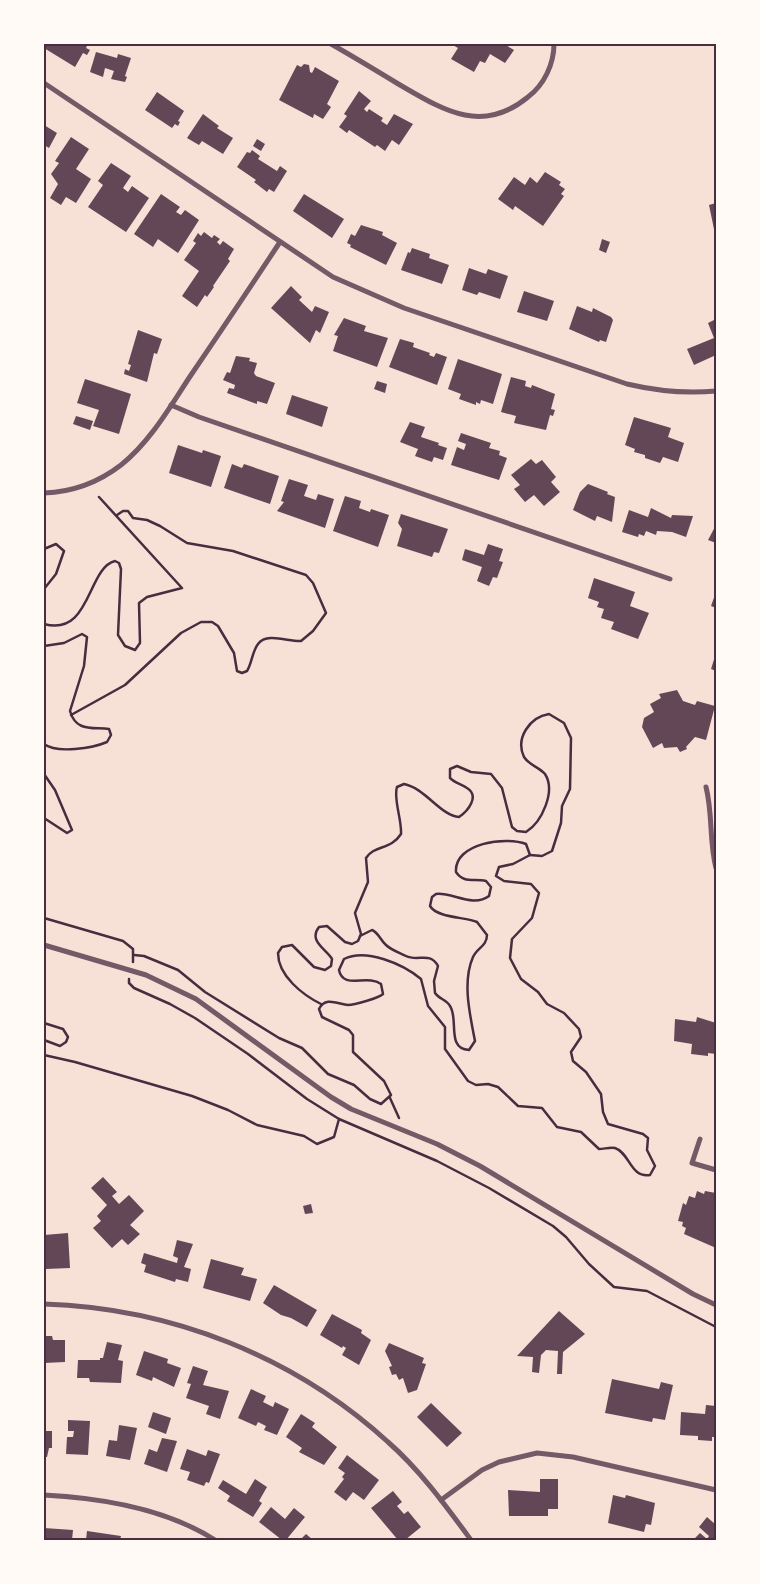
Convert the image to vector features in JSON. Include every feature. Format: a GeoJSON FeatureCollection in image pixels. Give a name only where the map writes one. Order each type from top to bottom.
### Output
{"type":"FeatureCollection","features":[{"type":"Feature","properties":{"kind":"street"},"geometry":{"type":"LineString","coordinates":[[330,44],[436,106],[460,115],[472,117],[498,114],[521,102],[537,88],[547,72],[554,44]]}},
{"type":"Feature","properties":{"kind":"street"},"geometry":{"type":"LineString","coordinates":[[44,83],[280,242],[334,276],[379,298],[562,362],[651,390],[677,392],[716,390]]}},
{"type":"Feature","properties":{"kind":"street"},"geometry":{"type":"LineString","coordinates":[[44,493],[73,489],[91,482],[121,464],[147,439],[280,242]]}},
{"type":"Feature","properties":{"kind":"street"},"geometry":{"type":"LineString","coordinates":[[171,405],[198,417],[670,579]]}},
{"type":"Feature","properties":{"kind":"street"},"geometry":{"type":"LineString","coordinates":[[706,787],[710,807],[712,848],[716,868]]}},
{"type":"Feature","properties":{"kind":"street"},"geometry":{"type":"LineString","coordinates":[[44,945],[146,975],[181,991],[212,1009],[331,1097],[350,1108],[437,1144],[480,1166],[693,1294],[716,1305]]}},
{"type":"Feature","properties":{"kind":"street"},"geometry":{"type":"LineString","coordinates":[[700,1139],[692,1163],[716,1170]]}},
{"type":"Feature","properties":{"kind":"street"},"geometry":{"type":"LineString","coordinates":[[44,1304],[121,1312],[188,1328],[261,1355],[293,1371],[348,1407],[390,1443],[442,1500],[471,1540]]}},
{"type":"Feature","properties":{"kind":"street"},"geometry":{"type":"LineString","coordinates":[[442,1500],[482,1470],[499,1462],[537,1453],[573,1457],[716,1490]]}},
{"type":"Feature","properties":{"kind":"street"},"geometry":{"type":"LineString","coordinates":[[44,1495],[131,1506],[185,1524],[215,1540]]}},
{"type":"Feature","properties":{"kind":"path"},"geometry":{"type":"LineString","coordinates":[[44,624],[60,626],[69,622],[86,602],[106,566],[115,561],[119,563],[121,569],[118,635],[125,646],[135,650],[140,643],[139,604],[147,596],[182,588],[99,497]]}},
{"type":"Feature","properties":{"kind":"path"},"geometry":{"type":"LineString","coordinates":[[71,715],[125,684],[175,638],[196,624],[208,621],[218,626],[234,653],[237,671],[242,673],[247,671],[256,646],[261,642],[268,638],[301,641],[313,631],[325,616],[326,611],[313,583],[306,575],[233,551],[187,543],[160,526],[133,518],[128,511],[123,511],[117,515]]}},
{"type":"Feature","properties":{"kind":"path"},"geometry":{"type":"LineString","coordinates":[[44,549],[56,544],[64,550],[56,574],[44,589]]}},
{"type":"Feature","properties":{"kind":"path"},"geometry":{"type":"LineString","coordinates":[[44,646],[64,643],[82,634],[88,637],[84,666],[70,705],[71,715],[84,728],[109,729],[111,732],[110,738],[103,744],[81,748],[55,749],[44,744]]}},
{"type":"Feature","properties":{"kind":"path"},"geometry":{"type":"LineString","coordinates":[[360,936],[355,917],[368,882],[366,858],[372,851],[390,845],[401,834],[401,814],[396,794],[397,787],[404,784],[412,786],[436,802],[450,815],[460,817],[471,805],[472,795],[470,789],[450,778],[450,769],[457,766],[471,772],[488,773],[494,776],[502,788],[512,827],[517,831],[526,832],[536,823],[544,807],[548,797],[548,786],[544,773],[525,759],[522,749],[523,737],[532,722],[549,714],[560,720],[570,733],[570,789],[562,806],[561,823],[552,851],[542,856],[530,855],[513,864],[499,867],[496,873],[496,876],[501,880],[531,884],[540,893],[532,918],[512,939],[510,952],[512,965],[520,979],[538,992],[546,1004],[564,1013],[579,1029],[581,1037],[571,1052],[573,1062],[586,1072],[601,1094],[603,1112],[608,1124],[643,1134],[648,1138],[647,1150],[655,1166],[650,1174],[644,1175],[635,1170],[623,1154],[615,1148],[598,1149],[581,1132],[557,1127],[542,1108],[518,1106],[498,1088],[488,1084],[476,1085],[468,1081],[445,1049],[445,1027],[428,1006],[421,979],[396,963],[362,955],[344,959],[339,970],[343,979],[348,981],[372,980],[381,984],[383,994],[354,1005],[330,1001],[321,1004],[301,992],[289,978],[278,960],[280,950],[285,945],[292,945],[314,967],[325,970],[332,966],[332,959],[316,940],[315,932],[319,927],[327,926],[349,944],[355,944],[360,936],[372,930],[388,947],[407,957],[426,957],[434,961],[438,966],[434,981],[435,993],[451,1008],[457,1044],[461,1048],[469,1050],[474,1041],[467,980],[473,958],[485,944],[487,935],[477,922],[459,920],[435,912],[430,906],[430,902],[436,894],[473,900],[489,896],[489,884],[482,880],[473,881],[461,878],[456,872],[458,859],[469,848],[516,842],[526,844],[530,855]]}},
{"type":"Feature","properties":{"kind":"path"},"geometry":{"type":"LineString","coordinates":[[44,774],[55,790],[72,830],[67,832],[44,818]]}},
{"type":"Feature","properties":{"kind":"path"},"geometry":{"type":"LineString","coordinates":[[44,918],[113,937],[129,945],[134,955],[133,962]]}},
{"type":"Feature","properties":{"kind":"path"},"geometry":{"type":"LineString","coordinates":[[134,955],[144,956],[178,970],[205,992],[278,1038],[302,1048],[328,1074],[354,1085],[375,1102],[384,1103],[390,1097]]}},
{"type":"Feature","properties":{"kind":"path"},"geometry":{"type":"LineString","coordinates":[[129,980],[134,988],[170,1004],[195,1018],[248,1054],[306,1099],[339,1119],[437,1160],[553,1226],[566,1237],[589,1264],[614,1286],[647,1291],[716,1327]]}},
{"type":"Feature","properties":{"kind":"path"},"geometry":{"type":"LineString","coordinates":[[321,1004],[319,1011],[322,1017],[342,1025],[351,1032],[353,1052],[384,1081],[391,1091],[390,1097],[398,1118],[397,1128]]}},
{"type":"Feature","properties":{"kind":"path"},"geometry":{"type":"LineString","coordinates":[[44,1023],[63,1029],[68,1037],[66,1042],[60,1046],[44,1040]]}},
{"type":"Feature","properties":{"kind":"path"},"geometry":{"type":"LineString","coordinates":[[44,1055],[75,1062],[192,1096],[257,1124],[304,1136],[317,1144],[334,1137],[339,1119]]}},
{"type":"Feature","properties":{"kind":"path"},"geometry":{"type":"LineString","coordinates":[[566,1237],[569,1231]]}},
{"type":"Feature","properties":{"kind":"building"},"geometry":{"type":"Polygon","coordinates":[[[44,44],[88,44],[86,48],[90,50],[87,55],[83,53],[75,67],[44,48],[44,44]]]}},
{"type":"Feature","properties":{"kind":"building"},"geometry":{"type":"Polygon","coordinates":[[[451,44],[504,44],[514,50],[505,63],[490,54],[485,63],[480,61],[474,72],[451,59],[458,48],[451,44]]]}},
{"type":"Feature","properties":{"kind":"building"},"geometry":{"type":"Polygon","coordinates":[[[96,52],[117,58],[118,54],[131,58],[125,82],[111,79],[114,71],[105,68],[103,77],[90,72],[96,52]]]}},
{"type":"Feature","properties":{"kind":"building"},"geometry":{"type":"Polygon","coordinates":[[[304,64],[309,65],[310,72],[312,73],[315,67],[339,81],[327,104],[331,107],[323,119],[314,114],[313,118],[279,100],[297,65],[301,67],[304,64]]]}},
{"type":"Feature","properties":{"kind":"building"},"geometry":{"type":"Polygon","coordinates":[[[359,91],[371,101],[364,109],[367,112],[369,109],[383,118],[381,121],[387,125],[394,114],[413,124],[399,145],[392,140],[385,151],[377,145],[375,147],[349,130],[347,133],[339,127],[347,116],[344,114],[359,91]]]}},
{"type":"Feature","properties":{"kind":"building"},"geometry":{"type":"Polygon","coordinates":[[[157,92],[184,111],[178,121],[180,122],[178,126],[175,124],[172,128],[145,110],[157,92]]]}},
{"type":"Feature","properties":{"kind":"building"},"geometry":{"type":"Polygon","coordinates":[[[203,114],[219,126],[217,128],[233,138],[223,154],[202,141],[199,145],[187,138],[203,114]]]}},
{"type":"Feature","properties":{"kind":"building"},"geometry":{"type":"Polygon","coordinates":[[[44,125],[57,133],[49,148],[44,145],[44,125]]]}},
{"type":"Feature","properties":{"kind":"building"},"geometry":{"type":"Polygon","coordinates":[[[71,137],[89,149],[76,169],[91,179],[76,203],[66,197],[61,205],[50,198],[58,184],[51,174],[59,163],[55,161],[71,137]]]}},
{"type":"Feature","properties":{"kind":"building"},"geometry":{"type":"Polygon","coordinates":[[[257,139],[265,144],[261,151],[253,146],[257,139]]]}},
{"type":"Feature","properties":{"kind":"building"},"geometry":{"type":"Polygon","coordinates":[[[252,150],[260,156],[258,159],[277,171],[280,166],[287,171],[274,192],[269,189],[267,192],[254,182],[256,180],[237,167],[247,152],[250,153],[252,150]]]}},
{"type":"Feature","properties":{"kind":"building"},"geometry":{"type":"Polygon","coordinates":[[[111,163],[131,176],[123,188],[128,192],[132,186],[149,198],[126,232],[88,207],[103,185],[98,181],[111,163]]]}},
{"type":"Feature","properties":{"kind":"building"},"geometry":{"type":"Polygon","coordinates":[[[545,172],[561,182],[559,185],[565,189],[561,194],[564,196],[543,226],[515,206],[513,210],[498,199],[514,177],[525,185],[530,177],[537,183],[545,172]]]}},
{"type":"Feature","properties":{"kind":"building"},"geometry":{"type":"Polygon","coordinates":[[[161,194],[180,207],[176,212],[181,215],[185,210],[199,220],[178,253],[158,239],[153,247],[134,234],[161,194]]]}},
{"type":"Feature","properties":{"kind":"building"},"geometry":{"type":"Polygon","coordinates":[[[304,194],[344,219],[332,238],[293,211],[304,194]]]}},
{"type":"Feature","properties":{"kind":"building"},"geometry":{"type":"Polygon","coordinates":[[[716,203],[716,234],[715,234],[709,205],[716,203]]]}},
{"type":"Feature","properties":{"kind":"building"},"geometry":{"type":"Polygon","coordinates":[[[361,225],[383,232],[382,235],[397,243],[386,265],[350,247],[351,245],[347,243],[351,234],[355,236],[361,225]]]}},
{"type":"Feature","properties":{"kind":"building"},"geometry":{"type":"Polygon","coordinates":[[[204,232],[212,238],[214,235],[220,239],[217,242],[220,245],[223,241],[234,249],[228,259],[230,261],[214,287],[207,297],[205,295],[197,307],[182,296],[199,271],[184,260],[196,243],[193,241],[198,233],[201,236],[204,232]]]}},
{"type":"Feature","properties":{"kind":"building"},"geometry":{"type":"Polygon","coordinates":[[[602,239],[610,242],[606,253],[599,250],[602,239]]]}},
{"type":"Feature","properties":{"kind":"building"},"geometry":{"type":"Polygon","coordinates":[[[412,248],[430,254],[429,258],[449,265],[442,284],[401,270],[408,252],[410,253],[412,248]]]}},
{"type":"Feature","properties":{"kind":"building"},"geometry":{"type":"Polygon","coordinates":[[[469,268],[486,274],[488,269],[508,276],[500,299],[479,292],[477,295],[462,290],[469,268]]]}},
{"type":"Feature","properties":{"kind":"building"},"geometry":{"type":"Polygon","coordinates":[[[291,286],[302,297],[299,300],[312,312],[315,306],[329,312],[320,333],[316,330],[310,343],[271,308],[291,286]]]}},
{"type":"Feature","properties":{"kind":"building"},"geometry":{"type":"Polygon","coordinates":[[[524,291],[554,301],[547,321],[517,312],[524,291]]]}},
{"type":"Feature","properties":{"kind":"building"},"geometry":{"type":"Polygon","coordinates":[[[577,306],[592,312],[593,308],[611,317],[613,320],[606,342],[600,340],[599,342],[569,329],[577,306]]]}},
{"type":"Feature","properties":{"kind":"building"},"geometry":{"type":"Polygon","coordinates":[[[344,318],[366,326],[364,331],[388,338],[377,367],[333,351],[338,336],[334,335],[344,318]]]}},
{"type":"Feature","properties":{"kind":"building"},"geometry":{"type":"Polygon","coordinates":[[[716,319],[716,355],[694,365],[687,349],[714,338],[708,323],[716,319]]]}},
{"type":"Feature","properties":{"kind":"building"},"geometry":{"type":"Polygon","coordinates":[[[138,330],[162,339],[157,354],[154,353],[147,382],[124,374],[125,369],[129,371],[131,365],[128,364],[138,330]]]}},
{"type":"Feature","properties":{"kind":"building"},"geometry":{"type":"Polygon","coordinates":[[[400,339],[414,343],[413,347],[430,353],[429,355],[434,357],[436,353],[447,357],[437,385],[389,367],[400,339]]]}},
{"type":"Feature","properties":{"kind":"building"},"geometry":{"type":"Polygon","coordinates":[[[236,356],[250,358],[249,361],[257,363],[254,373],[256,376],[275,383],[267,404],[257,401],[257,404],[227,393],[229,388],[234,389],[235,385],[223,380],[227,372],[230,373],[236,356]]]}},
{"type":"Feature","properties":{"kind":"building"},"geometry":{"type":"Polygon","coordinates":[[[458,359],[502,374],[493,404],[481,400],[480,404],[476,402],[476,405],[459,399],[461,394],[448,389],[458,359]]]}},
{"type":"Feature","properties":{"kind":"building"},"geometry":{"type":"Polygon","coordinates":[[[511,377],[526,381],[525,386],[531,388],[532,385],[555,394],[551,409],[555,410],[553,416],[550,415],[546,430],[514,423],[516,416],[501,412],[511,377]]]}},
{"type":"Feature","properties":{"kind":"building"},"geometry":{"type":"Polygon","coordinates":[[[85,379],[131,394],[119,434],[93,426],[99,410],[77,403],[85,379]]]}},
{"type":"Feature","properties":{"kind":"building"},"geometry":{"type":"Polygon","coordinates":[[[377,381],[387,384],[385,393],[374,389],[377,381]]]}},
{"type":"Feature","properties":{"kind":"building"},"geometry":{"type":"Polygon","coordinates":[[[292,395],[328,407],[322,427],[286,414],[292,395]]]}},
{"type":"Feature","properties":{"kind":"building"},"geometry":{"type":"Polygon","coordinates":[[[76,416],[93,421],[90,430],[73,424],[76,416]]]}},
{"type":"Feature","properties":{"kind":"building"},"geometry":{"type":"Polygon","coordinates":[[[634,417],[671,428],[668,437],[684,443],[678,462],[663,457],[660,463],[645,458],[645,455],[634,452],[635,449],[625,445],[634,417]]]}},
{"type":"Feature","properties":{"kind":"building"},"geometry":{"type":"Polygon","coordinates":[[[410,422],[425,427],[421,437],[447,448],[443,460],[434,457],[432,462],[415,456],[418,449],[400,442],[410,422]]]}},
{"type":"Feature","properties":{"kind":"building"},"geometry":{"type":"Polygon","coordinates":[[[461,433],[491,443],[489,448],[500,451],[499,455],[507,458],[499,480],[451,465],[457,447],[464,450],[466,444],[458,441],[461,433]]]}},
{"type":"Feature","properties":{"kind":"building"},"geometry":{"type":"Polygon","coordinates":[[[178,445],[202,453],[203,450],[221,456],[211,487],[169,473],[178,445]]]}},
{"type":"Feature","properties":{"kind":"building"},"geometry":{"type":"Polygon","coordinates":[[[531,459],[536,464],[542,460],[556,477],[551,482],[560,492],[544,506],[534,495],[525,502],[514,489],[520,485],[511,475],[531,459]]]}},
{"type":"Feature","properties":{"kind":"building"},"geometry":{"type":"Polygon","coordinates":[[[232,464],[242,468],[244,464],[279,476],[270,504],[224,488],[232,464]]]}},
{"type":"Feature","properties":{"kind":"building"},"geometry":{"type":"Polygon","coordinates":[[[289,479],[308,485],[304,496],[316,500],[318,494],[334,499],[325,528],[277,511],[284,502],[281,501],[289,479]]]}},
{"type":"Feature","properties":{"kind":"building"},"geometry":{"type":"Polygon","coordinates":[[[588,484],[615,497],[612,522],[597,516],[595,521],[573,510],[580,492],[588,484]]]}},
{"type":"Feature","properties":{"kind":"building"},"geometry":{"type":"Polygon","coordinates":[[[345,496],[361,501],[359,508],[370,512],[371,509],[389,515],[378,547],[333,531],[345,496]]]}},
{"type":"Feature","properties":{"kind":"building"},"geometry":{"type":"Polygon","coordinates":[[[651,508],[671,518],[672,515],[693,516],[686,537],[672,532],[657,531],[656,535],[646,531],[644,536],[639,534],[638,537],[622,532],[629,510],[648,517],[651,508]]]}},
{"type":"Feature","properties":{"kind":"building"},"geometry":{"type":"Polygon","coordinates":[[[401,514],[448,529],[439,553],[434,552],[432,557],[397,546],[402,529],[398,523],[401,514]]]}},
{"type":"Feature","properties":{"kind":"building"},"geometry":{"type":"Polygon","coordinates":[[[716,525],[716,543],[708,540],[716,525]]]}},
{"type":"Feature","properties":{"kind":"building"},"geometry":{"type":"Polygon","coordinates":[[[488,544],[503,549],[499,561],[503,562],[497,578],[493,577],[489,586],[477,581],[482,567],[462,560],[465,549],[484,555],[488,544]]]}},
{"type":"Feature","properties":{"kind":"building"},"geometry":{"type":"Polygon","coordinates":[[[594,578],[635,592],[630,606],[649,613],[638,639],[611,629],[614,622],[601,618],[604,609],[597,607],[599,602],[588,598],[594,578]]]}},
{"type":"Feature","properties":{"kind":"building"},"geometry":{"type":"Polygon","coordinates":[[[716,592],[716,608],[711,606],[716,592]]]}},
{"type":"Feature","properties":{"kind":"building"},"geometry":{"type":"Polygon","coordinates":[[[716,653],[716,671],[711,669],[716,653]]]}},
{"type":"Feature","properties":{"kind":"building"},"geometry":{"type":"Polygon","coordinates":[[[677,690],[683,701],[695,705],[697,701],[715,706],[706,740],[695,737],[686,747],[687,749],[680,752],[677,747],[664,748],[662,743],[653,748],[642,727],[644,718],[654,712],[650,704],[661,698],[659,694],[677,690]]]}},
{"type":"Feature","properties":{"kind":"building"},"geometry":{"type":"Polygon","coordinates":[[[697,1017],[716,1023],[716,1054],[708,1053],[708,1056],[691,1054],[692,1044],[674,1041],[675,1019],[696,1022],[697,1017]]]}},
{"type":"Feature","properties":{"kind":"building"},"geometry":{"type":"Polygon","coordinates":[[[103,1177],[117,1192],[112,1196],[119,1204],[129,1195],[144,1211],[130,1225],[140,1234],[128,1245],[122,1239],[112,1248],[93,1228],[101,1221],[97,1216],[107,1205],[91,1188],[103,1177]]]}},
{"type":"Feature","properties":{"kind":"building"},"geometry":{"type":"Polygon","coordinates":[[[697,1191],[704,1194],[705,1191],[716,1193],[716,1248],[684,1234],[686,1228],[682,1226],[683,1222],[678,1221],[683,1203],[686,1205],[689,1196],[695,1198],[697,1191]]]}},
{"type":"Feature","properties":{"kind":"building"},"geometry":{"type":"Polygon","coordinates":[[[311,1204],[313,1213],[305,1214],[303,1206],[311,1204]]]}},
{"type":"Feature","properties":{"kind":"building"},"geometry":{"type":"Polygon","coordinates":[[[68,1233],[70,1268],[46,1269],[46,1273],[44,1273],[44,1235],[68,1233]]]}},
{"type":"Feature","properties":{"kind":"building"},"geometry":{"type":"Polygon","coordinates":[[[177,1240],[193,1244],[184,1267],[191,1269],[188,1282],[176,1279],[175,1282],[144,1272],[146,1265],[141,1263],[144,1253],[177,1263],[178,1258],[173,1256],[177,1240]]]}},
{"type":"Feature","properties":{"kind":"building"},"geometry":{"type":"Polygon","coordinates":[[[211,1259],[244,1268],[241,1275],[257,1279],[250,1301],[203,1288],[211,1259]]]}},
{"type":"Feature","properties":{"kind":"building"},"geometry":{"type":"Polygon","coordinates":[[[274,1285],[317,1310],[307,1327],[281,1315],[263,1303],[274,1285]]]}},
{"type":"Feature","properties":{"kind":"building"},"geometry":{"type":"Polygon","coordinates":[[[559,1311],[585,1334],[563,1352],[562,1374],[557,1374],[558,1351],[546,1350],[541,1355],[539,1373],[532,1372],[533,1357],[517,1356],[559,1311]]]}},
{"type":"Feature","properties":{"kind":"building"},"geometry":{"type":"Polygon","coordinates":[[[332,1314],[362,1330],[361,1333],[371,1340],[359,1365],[342,1355],[346,1348],[343,1346],[342,1348],[320,1335],[332,1314]]]}},
{"type":"Feature","properties":{"kind":"building"},"geometry":{"type":"Polygon","coordinates":[[[44,1336],[52,1336],[53,1340],[65,1340],[65,1362],[44,1363],[44,1336]]]}},
{"type":"Feature","properties":{"kind":"building"},"geometry":{"type":"Polygon","coordinates":[[[107,1342],[122,1345],[118,1360],[123,1361],[121,1383],[90,1382],[89,1378],[77,1378],[78,1360],[100,1360],[100,1358],[103,1358],[107,1342]]]}},
{"type":"Feature","properties":{"kind":"building"},"geometry":{"type":"Polygon","coordinates":[[[389,1343],[424,1358],[422,1363],[426,1364],[417,1390],[408,1393],[403,1378],[399,1380],[396,1374],[392,1375],[389,1367],[392,1366],[385,1351],[389,1343]]]}},
{"type":"Feature","properties":{"kind":"building"},"geometry":{"type":"Polygon","coordinates":[[[144,1351],[168,1359],[167,1363],[181,1368],[174,1387],[153,1377],[152,1381],[136,1375],[144,1351]]]}},
{"type":"Feature","properties":{"kind":"building"},"geometry":{"type":"Polygon","coordinates":[[[193,1366],[208,1371],[203,1385],[229,1391],[220,1419],[206,1414],[209,1406],[186,1398],[191,1384],[187,1383],[193,1366]]]}},
{"type":"Feature","properties":{"kind":"building"},"geometry":{"type":"Polygon","coordinates":[[[612,1379],[659,1389],[661,1382],[673,1385],[665,1420],[653,1418],[652,1422],[605,1413],[612,1379]]]}},
{"type":"Feature","properties":{"kind":"building"},"geometry":{"type":"Polygon","coordinates":[[[251,1389],[266,1396],[263,1402],[273,1407],[275,1402],[289,1409],[277,1435],[264,1430],[266,1426],[258,1422],[256,1426],[238,1418],[251,1389]]]}},
{"type":"Feature","properties":{"kind":"building"},"geometry":{"type":"Polygon","coordinates":[[[431,1403],[462,1433],[447,1447],[417,1417],[431,1403]]]}},
{"type":"Feature","properties":{"kind":"building"},"geometry":{"type":"Polygon","coordinates":[[[706,1405],[716,1406],[716,1437],[712,1437],[712,1441],[698,1440],[698,1436],[680,1435],[681,1412],[705,1414],[706,1405]]]}},
{"type":"Feature","properties":{"kind":"building"},"geometry":{"type":"Polygon","coordinates":[[[153,1412],[171,1418],[166,1434],[148,1427],[153,1412]]]}},
{"type":"Feature","properties":{"kind":"building"},"geometry":{"type":"Polygon","coordinates":[[[301,1414],[315,1423],[312,1427],[337,1447],[324,1465],[299,1452],[302,1448],[286,1437],[301,1414]]]}},
{"type":"Feature","properties":{"kind":"building"},"geometry":{"type":"Polygon","coordinates":[[[68,1420],[90,1421],[88,1455],[66,1454],[67,1437],[73,1437],[74,1431],[68,1431],[68,1420]]]}},
{"type":"Feature","properties":{"kind":"building"},"geometry":{"type":"Polygon","coordinates":[[[119,1425],[137,1428],[130,1460],[106,1456],[109,1440],[117,1441],[119,1425]]]}},
{"type":"Feature","properties":{"kind":"building"},"geometry":{"type":"Polygon","coordinates":[[[44,1431],[52,1431],[52,1448],[49,1448],[47,1457],[44,1457],[44,1431]]]}},
{"type":"Feature","properties":{"kind":"building"},"geometry":{"type":"Polygon","coordinates":[[[162,1438],[177,1441],[167,1472],[144,1464],[149,1449],[157,1452],[162,1438]]]}},
{"type":"Feature","properties":{"kind":"building"},"geometry":{"type":"Polygon","coordinates":[[[187,1449],[206,1456],[208,1450],[220,1454],[209,1483],[206,1482],[204,1486],[187,1480],[190,1472],[180,1469],[187,1449]]]}},
{"type":"Feature","properties":{"kind":"building"},"geometry":{"type":"Polygon","coordinates":[[[347,1455],[379,1480],[364,1500],[353,1492],[346,1501],[334,1492],[344,1479],[342,1477],[345,1473],[338,1468],[347,1455]]]}},
{"type":"Feature","properties":{"kind":"building"},"geometry":{"type":"Polygon","coordinates":[[[255,1479],[267,1487],[259,1501],[262,1503],[253,1517],[227,1501],[230,1496],[218,1488],[223,1480],[246,1494],[255,1479]]]}},
{"type":"Feature","properties":{"kind":"building"},"geometry":{"type":"Polygon","coordinates":[[[540,1479],[558,1479],[558,1509],[548,1509],[548,1516],[509,1516],[508,1490],[540,1492],[540,1479]]]}},
{"type":"Feature","properties":{"kind":"building"},"geometry":{"type":"Polygon","coordinates":[[[393,1491],[402,1502],[397,1506],[404,1514],[408,1511],[421,1527],[405,1540],[398,1540],[371,1508],[393,1491]]]}},
{"type":"Feature","properties":{"kind":"building"},"geometry":{"type":"Polygon","coordinates":[[[613,1495],[625,1498],[626,1495],[655,1503],[651,1525],[646,1524],[644,1532],[608,1523],[613,1495]]]}},
{"type":"Feature","properties":{"kind":"building"},"geometry":{"type":"Polygon","coordinates":[[[271,1507],[285,1519],[294,1508],[305,1517],[286,1540],[282,1540],[259,1522],[271,1507]]]}},
{"type":"Feature","properties":{"kind":"building"},"geometry":{"type":"Polygon","coordinates":[[[707,1517],[716,1525],[716,1540],[693,1540],[700,1533],[707,1539],[709,1536],[699,1527],[707,1517]]]}},
{"type":"Feature","properties":{"kind":"building"},"geometry":{"type":"Polygon","coordinates":[[[44,1528],[73,1530],[72,1540],[44,1540],[44,1528]]]}},
{"type":"Feature","properties":{"kind":"building"},"geometry":{"type":"Polygon","coordinates":[[[87,1531],[121,1536],[120,1540],[86,1540],[87,1531]]]}},
{"type":"Feature","properties":{"kind":"building"},"geometry":{"type":"Polygon","coordinates":[[[306,1534],[313,1540],[300,1540],[306,1534]]]}}]}
